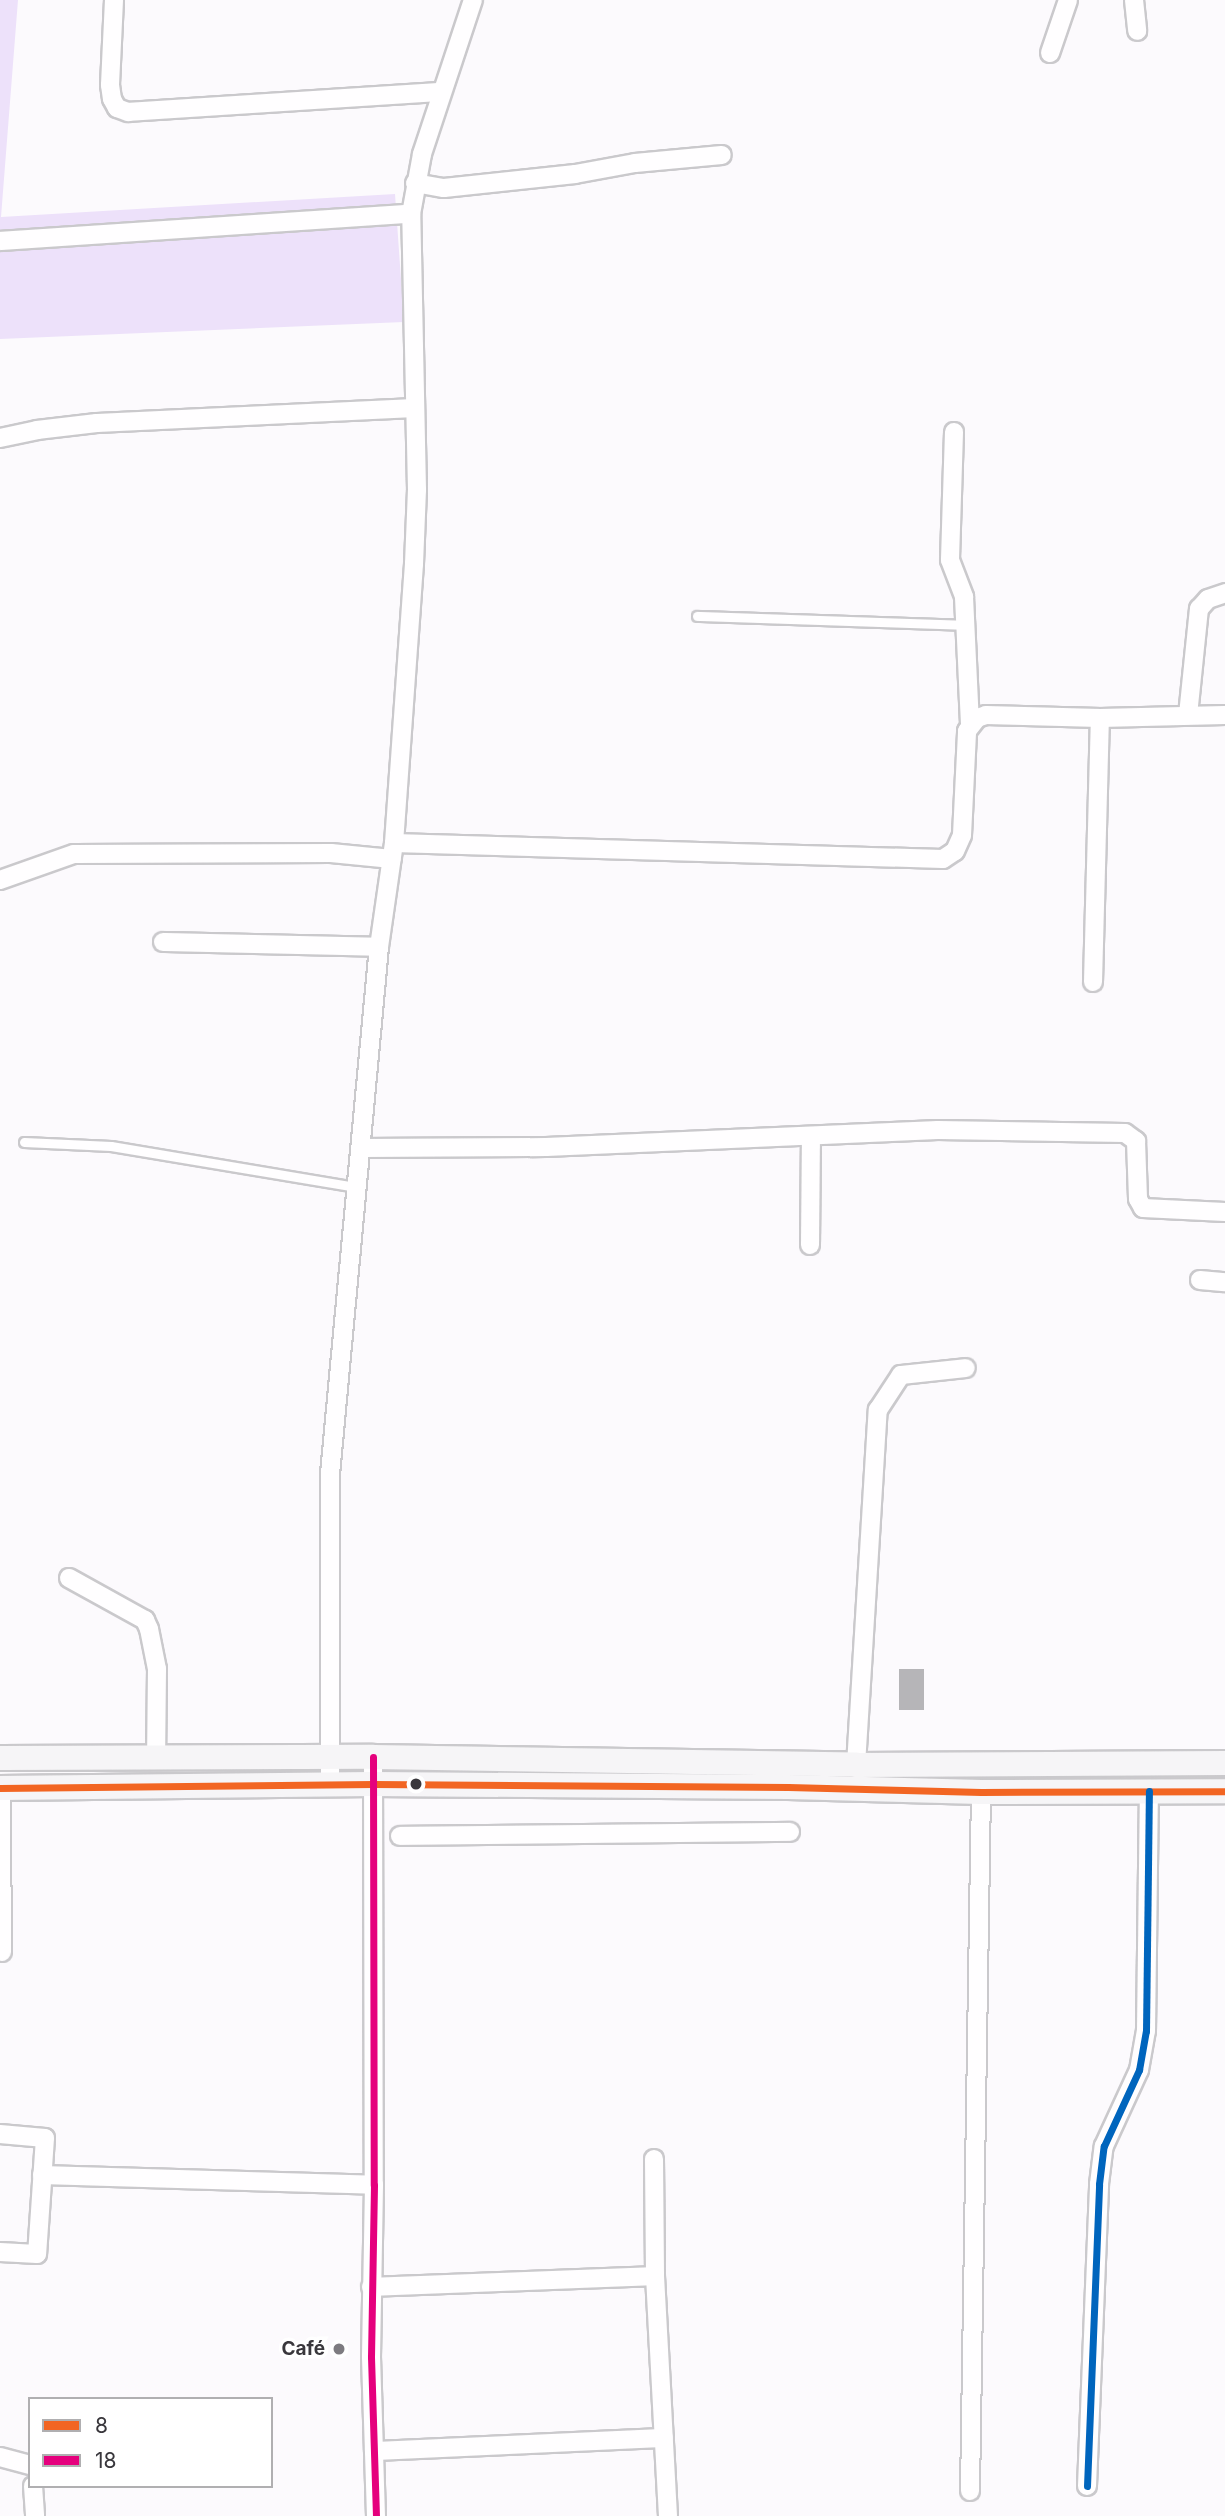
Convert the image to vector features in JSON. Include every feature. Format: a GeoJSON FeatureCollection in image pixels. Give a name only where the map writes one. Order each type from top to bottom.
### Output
{"type":"FeatureCollection","features":[{"type":"Feature","properties":{"kind":"main road"},"geometry":{"type":"LineString","coordinates":[[0,1758],[373,1757],[856,1765],[1225,1763]]}},
{"type":"Feature","properties":{"kind":"main road"},"geometry":{"type":"LineString","coordinates":[[0,1788],[373,1784],[788,1787],[981,1792],[1225,1791]]}},
{"type":"Feature","properties":{"kind":"street"},"geometry":{"type":"LineString","coordinates":[[114,0],[110,85],[112,99],[117,108],[128,112],[441,92]]}},
{"type":"Feature","properties":{"kind":"street"},"geometry":{"type":"LineString","coordinates":[[330,1784],[330,1474],[345,1283],[362,1148],[379,947],[393,851],[414,564],[417,490],[411,214],[415,183],[441,92],[473,0]]}},
{"type":"Feature","properties":{"kind":"street"},"geometry":{"type":"LineString","coordinates":[[1050,53],[1068,0]]}},
{"type":"Feature","properties":{"kind":"street"},"geometry":{"type":"LineString","coordinates":[[1134,0],[1137,31]]}},
{"type":"Feature","properties":{"kind":"street"},"geometry":{"type":"LineString","coordinates":[[415,183],[444,188],[722,155]]}},
{"type":"Feature","properties":{"kind":"street"},"geometry":{"type":"LineString","coordinates":[[0,241],[411,214]]}},
{"type":"Feature","properties":{"kind":"street"},"geometry":{"type":"LineString","coordinates":[[0,438],[37,430],[132,420],[415,408]]}},
{"type":"Feature","properties":{"kind":"street"},"geometry":{"type":"LineString","coordinates":[[0,880],[74,854],[393,851],[943,859],[955,851],[962,835],[967,731],[970,723],[964,597],[950,560],[954,432]]}},
{"type":"Feature","properties":{"kind":"street"},"geometry":{"type":"LineString","coordinates":[[1188,715],[1199,610],[1208,599],[1225,593]]}},
{"type":"Feature","properties":{"kind":"street"},"geometry":{"type":"LineString","coordinates":[[970,723],[986,715],[1100,718],[1225,715]]}},
{"type":"Feature","properties":{"kind":"street"},"geometry":{"type":"LineString","coordinates":[[1093,982],[1100,718]]}},
{"type":"Feature","properties":{"kind":"street"},"geometry":{"type":"LineString","coordinates":[[163,942],[379,947]]}},
{"type":"Feature","properties":{"kind":"street"},"geometry":{"type":"LineString","coordinates":[[362,1148],[546,1147],[811,1138],[872,1132],[938,1130],[1125,1133],[1136,1141],[1138,1199],[1143,1208],[1225,1212]]}},
{"type":"Feature","properties":{"kind":"street"},"geometry":{"type":"LineString","coordinates":[[810,1245],[811,1138]]}},
{"type":"Feature","properties":{"kind":"street"},"geometry":{"type":"LineString","coordinates":[[1200,1280],[1225,1282]]}},
{"type":"Feature","properties":{"kind":"street"},"geometry":{"type":"LineString","coordinates":[[856,1765],[877,1410],[901,1375],[966,1368]]}},
{"type":"Feature","properties":{"kind":"street"},"geometry":{"type":"LineString","coordinates":[[69,1578],[145,1620],[157,1669],[156,1759]]}},
{"type":"Feature","properties":{"kind":"street"},"geometry":{"type":"LineString","coordinates":[[373,1757],[374,2185],[371,2287],[376,2516]]}},
{"type":"Feature","properties":{"kind":"street"},"geometry":{"type":"LineString","coordinates":[[0,1788],[2,1952]]}},
{"type":"Feature","properties":{"kind":"street"},"geometry":{"type":"LineString","coordinates":[[1087,2486],[1098,2198],[1104,2146],[1139,2070],[1146,2031],[1149,1791]]}},
{"type":"Feature","properties":{"kind":"street"},"geometry":{"type":"LineString","coordinates":[[970,2491],[981,1792]]}},
{"type":"Feature","properties":{"kind":"street"},"geometry":{"type":"LineString","coordinates":[[400,1836],[790,1832]]}},
{"type":"Feature","properties":{"kind":"street"},"geometry":{"type":"LineString","coordinates":[[0,2134],[45,2138],[37,2254],[0,2252]]}},
{"type":"Feature","properties":{"kind":"street"},"geometry":{"type":"LineString","coordinates":[[654,2160],[655,2276],[668,2516]]}},
{"type":"Feature","properties":{"kind":"street"},"geometry":{"type":"LineString","coordinates":[[42,2175],[374,2185]]}},
{"type":"Feature","properties":{"kind":"street"},"geometry":{"type":"LineString","coordinates":[[371,2287],[655,2276]]}},
{"type":"Feature","properties":{"kind":"street"},"geometry":{"type":"LineString","coordinates":[[374,2451],[664,2438]]}},
{"type":"Feature","properties":{"kind":"street"},"geometry":{"type":"LineString","coordinates":[[0,2457],[9,2457],[28,2464]]}},
{"type":"Feature","properties":{"kind":"street"},"geometry":{"type":"LineString","coordinates":[[33,2488],[35,2516]]}},
{"type":"Feature","properties":{"kind":"lane"},"geometry":{"type":"LineString","coordinates":[[697,616],[965,625]]}},
{"type":"Feature","properties":{"kind":"lane"},"geometry":{"type":"LineString","coordinates":[[24,1142],[111,1146],[357,1187]]}},
{"type":"Feature","properties":{"kind":"shaded area"},"geometry":{"type":"Polygon","coordinates":[[[0,0],[18,0],[1,217],[395,194],[404,322],[0,339],[0,0]]]}},
{"type":"Feature","properties":{"kind":"building"},"geometry":{"type":"Polygon","coordinates":[[[899,1669],[924,1669],[924,1710],[899,1710],[899,1669]]]}},
{"type":"Feature","properties":{"kind":"transit line","name":"18"},"geometry":{"type":"LineString","coordinates":[[373,1757],[374,2185],[371,2357],[376,2516]]}},
{"type":"Feature","properties":{"kind":"transit line","name":"8"},"geometry":{"type":"LineString","coordinates":[[0,1788],[373,1784],[788,1787],[981,1792],[1225,1791]]}},
{"type":"Feature","properties":{"kind":"transit line"},"geometry":{"type":"LineString","coordinates":[[1087,2486],[1099,2184],[1104,2146],[1139,2070],[1146,2031],[1149,1791]]}},
{"type":"Feature","properties":{"kind":"place","name":"Café"},"geometry":{"type":"Point","coordinates":[339,2349]}}]}
